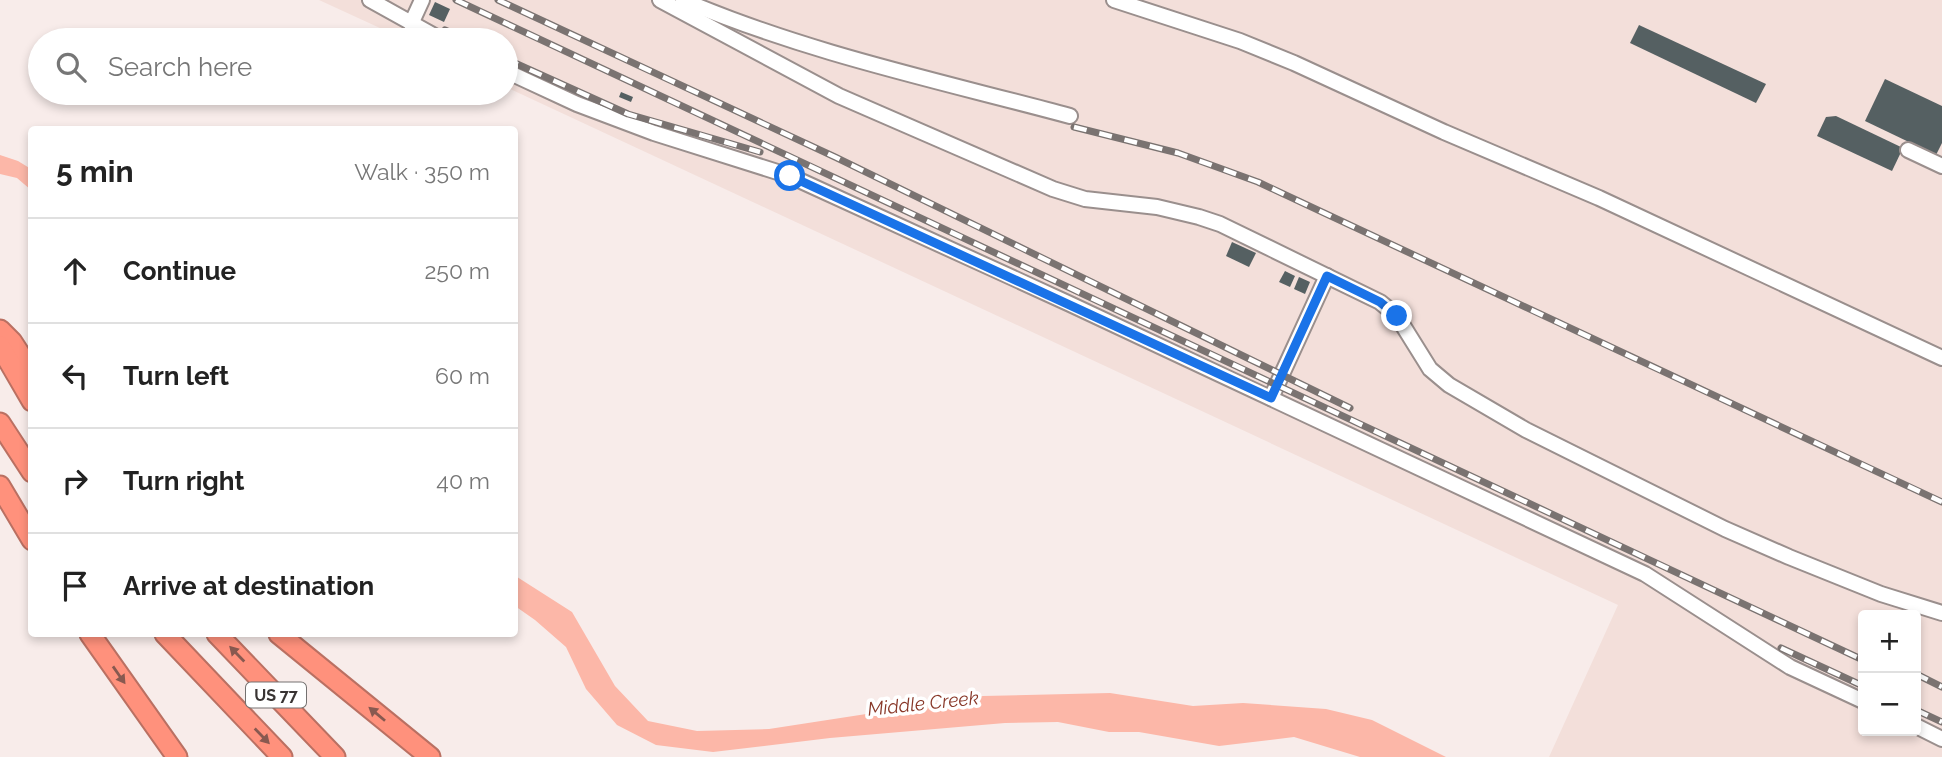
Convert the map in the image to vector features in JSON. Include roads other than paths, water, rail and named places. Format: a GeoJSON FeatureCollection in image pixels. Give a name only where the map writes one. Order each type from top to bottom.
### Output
{"type":"FeatureCollection","features":[{"type":"Feature","properties":{"kind":"highway"},"geometry":{"type":"LineString","coordinates":[[0,330],[12,342],[28,367]]}},
{"type":"Feature","properties":{"kind":"highway"},"geometry":{"type":"LineString","coordinates":[[0,346],[28,394]]}},
{"type":"Feature","properties":{"kind":"highway"},"geometry":{"type":"LineString","coordinates":[[0,423],[28,466]]}},
{"type":"Feature","properties":{"kind":"highway"},"geometry":{"type":"LineString","coordinates":[[0,486],[28,533]]}},
{"type":"Feature","properties":{"kind":"highway"},"geometry":{"type":"LineString","coordinates":[[92,637],[177,757]]}},
{"type":"Feature","properties":{"kind":"highway","name":"US 77"},"geometry":{"type":"LineString","coordinates":[[167,637],[282,757]]}},
{"type":"Feature","properties":{"kind":"highway","name":"US 77"},"geometry":{"type":"LineString","coordinates":[[220,637],[335,757]]}},
{"type":"Feature","properties":{"kind":"highway"},"geometry":{"type":"LineString","coordinates":[[283,637],[430,757]]}},
{"type":"Feature","properties":{"kind":"lane"},"geometry":{"type":"LineString","coordinates":[[370,0],[419,28]]}},
{"type":"Feature","properties":{"kind":"lane"},"geometry":{"type":"LineString","coordinates":[[411,24],[422,0]]}},
{"type":"Feature","properties":{"kind":"lane"},"geometry":{"type":"LineString","coordinates":[[660,0],[839,96],[1053,189],[1085,199],[1157,206],[1199,216],[1327,276],[1380,302],[1397,316],[1430,369],[1449,385],[1525,430],[1725,529],[1881,594],[1942,613]]}},
{"type":"Feature","properties":{"kind":"lane"},"geometry":{"type":"LineString","coordinates":[[683,0],[800,45],[1070,116]]}},
{"type":"Feature","properties":{"kind":"lane"},"geometry":{"type":"LineString","coordinates":[[1114,0],[1240,41],[1294,63],[1444,132],[1599,198],[1942,358]]}},
{"type":"Feature","properties":{"kind":"lane"},"geometry":{"type":"LineString","coordinates":[[518,77],[577,104],[654,133],[790,176],[1271,398],[1645,574],[1790,667],[1858,699]]}},
{"type":"Feature","properties":{"kind":"lane"},"geometry":{"type":"LineString","coordinates":[[1908,150],[1942,166]]}},
{"type":"Feature","properties":{"kind":"lane"},"geometry":{"type":"LineString","coordinates":[[1271,398],[1327,276]]}},
{"type":"Feature","properties":{"kind":"lane"},"geometry":{"type":"LineString","coordinates":[[1921,728],[1942,739]]}},
{"type":"Feature","properties":{"kind":"railway"},"geometry":{"type":"LineString","coordinates":[[456,0],[516,28]]}},
{"type":"Feature","properties":{"kind":"railway"},"geometry":{"type":"LineString","coordinates":[[498,0],[835,157],[1350,408]]}},
{"type":"Feature","properties":{"kind":"railway"},"geometry":{"type":"LineString","coordinates":[[518,29],[1858,658]]}},
{"type":"Feature","properties":{"kind":"railway"},"geometry":{"type":"LineString","coordinates":[[518,64],[628,114],[760,152]]}},
{"type":"Feature","properties":{"kind":"railway"},"geometry":{"type":"LineString","coordinates":[[1074,127],[1178,153],[1258,182],[1942,502]]}},
{"type":"Feature","properties":{"kind":"railway"},"geometry":{"type":"LineString","coordinates":[[1781,648],[1858,684]]}},
{"type":"Feature","properties":{"kind":"railway"},"geometry":{"type":"LineString","coordinates":[[1921,676],[1942,687]]}},
{"type":"Feature","properties":{"kind":"railway"},"geometry":{"type":"LineString","coordinates":[[1921,712],[1942,722]]}},
{"type":"Feature","properties":{"kind":"water label","name":"Middle Creek"},"geometry":{"type":"Point","coordinates":[923,703]}}]}
